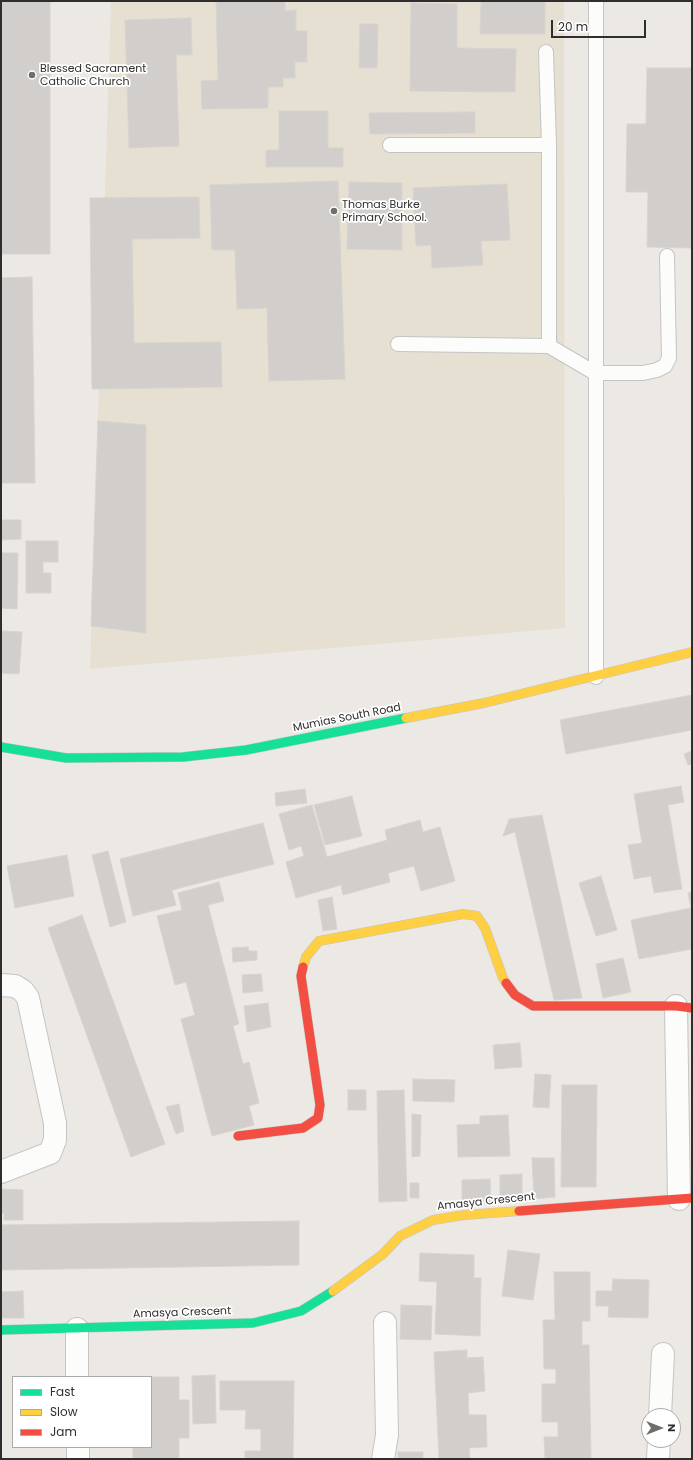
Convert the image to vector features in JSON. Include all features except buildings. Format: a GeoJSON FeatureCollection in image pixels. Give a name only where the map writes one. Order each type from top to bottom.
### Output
{"type":"FeatureCollection","features":[{"type":"Feature","properties":{"kind":"street","name":"Mumias South Road"},"geometry":{"type":"LineString","coordinates":[[1,746],[66,758],[183,757],[246,750],[484,703],[596,677],[692,652]]}},
{"type":"Feature","properties":{"kind":"street"},"geometry":{"type":"LineString","coordinates":[[238,1136],[303,1128],[318,1118],[320,1105],[301,976],[306,957],[319,941],[463,914],[477,916],[485,928],[503,978],[515,995],[533,1006],[684,1007],[685,1198]]}},
{"type":"Feature","properties":{"kind":"street"},"geometry":{"type":"LineString","coordinates":[[1,986],[15,986],[23,991],[28,998],[55,1123],[55,1140],[50,1153],[1,1172]]}},
{"type":"Feature","properties":{"kind":"street","name":"Amasya Crescent"},"geometry":{"type":"LineString","coordinates":[[1,1330],[253,1323],[301,1311],[332,1291],[383,1254],[400,1236],[433,1220],[464,1215],[685,1198]]}},
{"type":"Feature","properties":{"kind":"street"},"geometry":{"type":"LineString","coordinates":[[383,1459],[387,1435],[385,1324]]}},
{"type":"Feature","properties":{"kind":"street"},"geometry":{"type":"LineString","coordinates":[[77,1329],[77,1376]]}},
{"type":"Feature","properties":{"kind":"street"},"geometry":{"type":"LineString","coordinates":[[660,1408],[663,1354]]}},
{"type":"Feature","properties":{"kind":"street"},"geometry":{"type":"LineString","coordinates":[[78,1448],[78,1459]]}},
{"type":"Feature","properties":{"kind":"street"},"geometry":{"type":"LineString","coordinates":[[658,1459],[659,1448]]}},
{"type":"Feature","properties":{"kind":"lane"},"geometry":{"type":"LineString","coordinates":[[596,1],[596,677]]}},
{"type":"Feature","properties":{"kind":"lane"},"geometry":{"type":"LineString","coordinates":[[546,52],[549,145],[549,346]]}},
{"type":"Feature","properties":{"kind":"lane"},"geometry":{"type":"LineString","coordinates":[[390,145],[549,145]]}},
{"type":"Feature","properties":{"kind":"lane"},"geometry":{"type":"LineString","coordinates":[[398,344],[549,346],[595,374],[643,373],[658,370],[665,366],[669,358],[667,256]]}},
{"type":"Feature","properties":{"kind":"shaded area","name":"Thomas Burke Primary School."},"geometry":{"type":"Polygon","coordinates":[[[111,1],[564,1],[565,628],[90,669],[111,1]]]}},
{"type":"Feature","properties":{"kind":"traffic: fast"},"geometry":{"type":"LineString","coordinates":[[1,747],[66,758],[183,757],[246,750],[406,718]]}},
{"type":"Feature","properties":{"kind":"traffic: fast"},"geometry":{"type":"LineString","coordinates":[[1,1330],[253,1323],[301,1311],[333,1291]]}},
{"type":"Feature","properties":{"kind":"traffic: slow"},"geometry":{"type":"LineString","coordinates":[[406,718],[484,703],[692,652]]}},
{"type":"Feature","properties":{"kind":"traffic: slow"},"geometry":{"type":"LineString","coordinates":[[303,967],[306,957],[319,941],[463,914],[477,916],[485,928],[506,983]]}},
{"type":"Feature","properties":{"kind":"traffic: slow"},"geometry":{"type":"LineString","coordinates":[[333,1291],[383,1254],[400,1236],[433,1220],[464,1215],[519,1211]]}},
{"type":"Feature","properties":{"kind":"traffic: jam"},"geometry":{"type":"LineString","coordinates":[[238,1136],[303,1128],[318,1118],[320,1105],[301,976],[303,967]]}},
{"type":"Feature","properties":{"kind":"traffic: jam"},"geometry":{"type":"LineString","coordinates":[[506,983],[515,995],[533,1006],[676,1006],[692,1008]]}},
{"type":"Feature","properties":{"kind":"traffic: jam"},"geometry":{"type":"LineString","coordinates":[[519,1211],[692,1198]]}},
{"type":"Feature","properties":{"kind":"place","name":"Blessed Sacrament Catholic Church"},"geometry":{"type":"Point","coordinates":[32,75]}},
{"type":"Feature","properties":{"kind":"place","name":"Thomas Burke Primary School."},"geometry":{"type":"Point","coordinates":[334,211]}}]}
